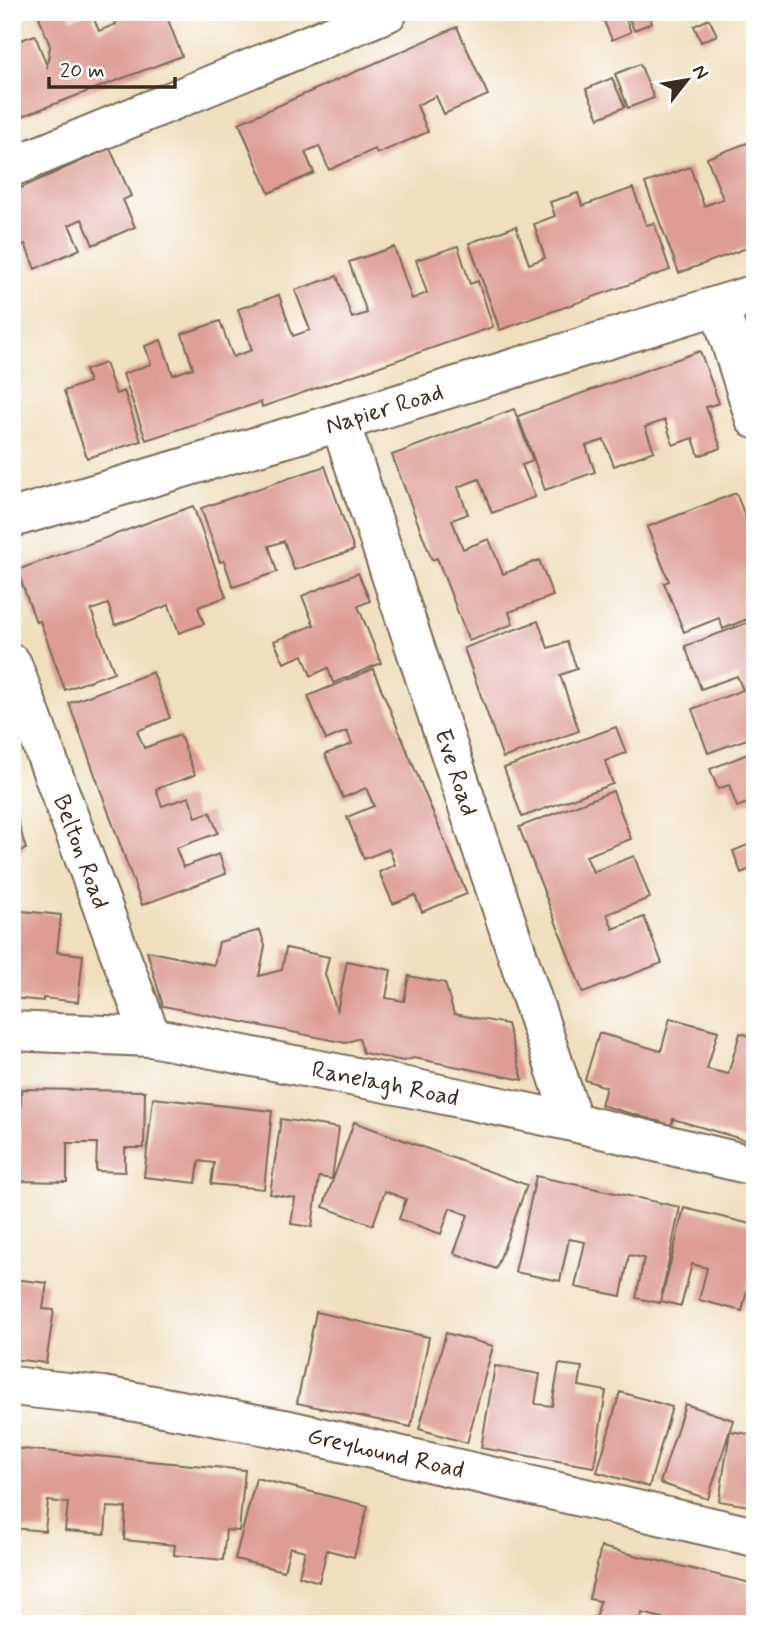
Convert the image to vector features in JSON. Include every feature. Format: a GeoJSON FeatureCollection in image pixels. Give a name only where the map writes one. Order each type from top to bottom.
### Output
{"type":"FeatureCollection","features":[{"type":"Feature","properties":{"kind":"street"},"geometry":{"type":"LineString","coordinates":[[12,167],[388,12]]}},
{"type":"Feature","properties":{"kind":"street","name":"Napier Road"},"geometry":{"type":"LineString","coordinates":[[12,518],[340,422],[755,294]]}},
{"type":"Feature","properties":{"kind":"street"},"geometry":{"type":"LineString","coordinates":[[719,306],[755,419]]}},
{"type":"Feature","properties":{"kind":"street","name":"Eve Road"},"geometry":{"type":"LineString","coordinates":[[340,422],[573,1122]]}},
{"type":"Feature","properties":{"kind":"street","name":"Belton Road"},"geometry":{"type":"LineString","coordinates":[[12,664],[151,1037]]}},
{"type":"Feature","properties":{"kind":"street","name":"Ranelagh Road"},"geometry":{"type":"LineString","coordinates":[[12,1031],[151,1037],[573,1122],[755,1166]]}},
{"type":"Feature","properties":{"kind":"street","name":"Greyhound Road"},"geometry":{"type":"LineString","coordinates":[[12,1386],[103,1396],[289,1430],[755,1537]]}},
{"type":"Feature","properties":{"kind":"building"},"geometry":{"type":"Polygon","coordinates":[[[68,12],[71,19],[91,12],[99,31],[116,24],[111,12],[165,12],[182,56],[12,120],[12,43],[35,35],[47,66],[50,46],[38,14],[68,12]]]}},
{"type":"Feature","properties":{"kind":"building"},"geometry":{"type":"Polygon","coordinates":[[[600,12],[623,12],[631,32],[612,40],[600,12]]]}},
{"type":"Feature","properties":{"kind":"building"},"geometry":{"type":"Polygon","coordinates":[[[626,12],[648,12],[652,23],[634,30],[626,12]]]}},
{"type":"Feature","properties":{"kind":"building"},"geometry":{"type":"Polygon","coordinates":[[[709,19],[717,35],[701,42],[694,26],[709,19]]]}},
{"type":"Feature","properties":{"kind":"building"},"geometry":{"type":"Polygon","coordinates":[[[457,27],[488,95],[444,114],[436,96],[417,105],[428,132],[377,154],[375,149],[329,170],[319,146],[305,152],[314,173],[269,193],[239,123],[457,27]]]}},
{"type":"Feature","properties":{"kind":"building"},"geometry":{"type":"Polygon","coordinates":[[[640,64],[654,98],[628,108],[615,74],[640,64]]]}},
{"type":"Feature","properties":{"kind":"building"},"geometry":{"type":"Polygon","coordinates":[[[612,78],[625,107],[599,118],[586,89],[612,78]]]}},
{"type":"Feature","properties":{"kind":"building"},"geometry":{"type":"Polygon","coordinates":[[[747,143],[755,163],[755,245],[679,273],[645,183],[690,167],[704,206],[723,199],[707,158],[747,143]]]}},
{"type":"Feature","properties":{"kind":"building"},"geometry":{"type":"Polygon","coordinates":[[[110,148],[131,196],[123,200],[135,227],[93,245],[82,219],[69,225],[80,249],[35,269],[25,244],[12,250],[12,192],[110,148]]]}},
{"type":"Feature","properties":{"kind":"building"},"geometry":{"type":"Polygon","coordinates":[[[633,188],[646,225],[654,223],[670,270],[500,330],[469,243],[516,226],[529,264],[545,258],[534,224],[555,216],[550,202],[578,193],[582,206],[633,188]]]}},
{"type":"Feature","properties":{"kind":"building"},"geometry":{"type":"Polygon","coordinates":[[[458,246],[470,284],[478,281],[493,327],[262,407],[261,402],[146,440],[123,374],[151,364],[145,346],[161,340],[173,375],[193,368],[182,334],[220,321],[233,357],[252,350],[238,309],[279,295],[293,336],[310,330],[295,290],[337,276],[352,318],[367,313],[349,262],[394,247],[412,299],[427,293],[416,260],[458,246]]]}},
{"type":"Feature","properties":{"kind":"building"},"geometry":{"type":"Polygon","coordinates":[[[700,351],[719,403],[706,407],[721,448],[699,456],[693,438],[673,445],[665,420],[645,427],[654,451],[614,466],[604,440],[586,446],[595,472],[545,490],[518,416],[700,351]]]}},
{"type":"Feature","properties":{"kind":"building"},"geometry":{"type":"Polygon","coordinates":[[[105,363],[116,394],[124,391],[141,441],[87,458],[64,391],[89,382],[85,370],[105,363]]]}},
{"type":"Feature","properties":{"kind":"building"},"geometry":{"type":"Polygon","coordinates":[[[514,409],[533,461],[522,465],[535,497],[492,513],[479,479],[458,487],[468,514],[452,520],[463,549],[489,539],[503,574],[539,560],[553,596],[509,612],[513,624],[469,641],[437,558],[432,560],[392,455],[514,409]]]}},
{"type":"Feature","properties":{"kind":"building"},"geometry":{"type":"Polygon","coordinates":[[[325,466],[354,550],[294,570],[284,541],[269,546],[277,572],[233,587],[224,561],[220,562],[201,508],[325,466]]]}},
{"type":"Feature","properties":{"kind":"building"},"geometry":{"type":"Polygon","coordinates":[[[736,493],[747,521],[750,519],[755,532],[755,616],[723,629],[719,618],[684,632],[664,583],[669,581],[647,527],[736,493]]]}},
{"type":"Feature","properties":{"kind":"building"},"geometry":{"type":"Polygon","coordinates":[[[193,506],[226,597],[198,607],[204,624],[179,633],[169,605],[115,625],[108,604],[91,610],[114,672],[65,690],[40,621],[36,622],[17,570],[193,506]]]}},
{"type":"Feature","properties":{"kind":"building"},"geometry":{"type":"Polygon","coordinates":[[[358,573],[370,601],[358,606],[381,663],[333,683],[328,668],[311,676],[303,655],[284,663],[274,641],[314,625],[302,596],[358,573]]]}},
{"type":"Feature","properties":{"kind":"building"},"geometry":{"type":"Polygon","coordinates":[[[755,620],[755,736],[708,753],[692,709],[743,690],[737,676],[701,689],[685,646],[755,620]]]}},
{"type":"Feature","properties":{"kind":"building"},"geometry":{"type":"Polygon","coordinates":[[[538,621],[548,648],[567,642],[577,669],[560,675],[579,731],[503,758],[464,648],[538,621]]]}},
{"type":"Feature","properties":{"kind":"building"},"geometry":{"type":"Polygon","coordinates":[[[373,669],[467,894],[422,912],[415,895],[393,904],[379,872],[395,865],[389,849],[364,859],[347,817],[374,806],[366,788],[343,798],[325,754],[352,744],[347,731],[326,740],[308,696],[373,669]]]}},
{"type":"Feature","properties":{"kind":"building"},"geometry":{"type":"Polygon","coordinates":[[[153,672],[170,718],[137,731],[144,748],[180,735],[195,775],[156,789],[162,806],[189,797],[196,817],[210,812],[218,833],[176,848],[183,867],[219,854],[226,874],[142,905],[69,703],[153,672]]]}},
{"type":"Feature","properties":{"kind":"building"},"geometry":{"type":"Polygon","coordinates":[[[616,727],[626,753],[605,761],[613,784],[522,817],[504,768],[616,727]]]}},
{"type":"Feature","properties":{"kind":"building"},"geometry":{"type":"Polygon","coordinates":[[[755,751],[755,800],[737,807],[729,785],[718,789],[710,769],[755,751]]]}},
{"type":"Feature","properties":{"kind":"building"},"geometry":{"type":"Polygon","coordinates":[[[613,791],[631,839],[586,856],[593,872],[634,856],[650,898],[607,914],[613,929],[644,917],[662,963],[583,993],[519,827],[613,791]]]}},
{"type":"Feature","properties":{"kind":"building"},"geometry":{"type":"Polygon","coordinates":[[[12,801],[26,849],[12,853],[12,801]]]}},
{"type":"Feature","properties":{"kind":"building"},"geometry":{"type":"Polygon","coordinates":[[[755,842],[755,867],[741,873],[733,851],[755,842]]]}},
{"type":"Feature","properties":{"kind":"building"},"geometry":{"type":"Polygon","coordinates":[[[12,910],[61,915],[57,952],[83,955],[78,1002],[12,998],[12,910]]]}},
{"type":"Feature","properties":{"kind":"building"},"geometry":{"type":"Polygon","coordinates":[[[260,930],[265,946],[259,976],[282,970],[286,948],[329,957],[325,974],[337,1012],[347,961],[391,970],[386,998],[404,1001],[409,976],[445,983],[454,1014],[507,1024],[523,1080],[414,1058],[403,1061],[363,1053],[359,1038],[346,1043],[163,1006],[147,951],[214,965],[219,942],[260,930]]]}},
{"type":"Feature","properties":{"kind":"building"},"geometry":{"type":"Polygon","coordinates":[[[670,1018],[718,1031],[707,1069],[728,1074],[740,1033],[755,1037],[755,1143],[673,1119],[671,1125],[601,1105],[606,1087],[585,1080],[599,1033],[661,1051],[670,1018]]]}},
{"type":"Feature","properties":{"kind":"building"},"geometry":{"type":"Polygon","coordinates":[[[21,1089],[145,1091],[144,1148],[125,1148],[125,1172],[96,1171],[97,1143],[67,1143],[67,1182],[19,1181],[21,1089]]]}},
{"type":"Feature","properties":{"kind":"building"},"geometry":{"type":"Polygon","coordinates":[[[153,1098],[272,1111],[264,1189],[211,1184],[214,1163],[199,1161],[196,1183],[144,1177],[153,1098]]]}},
{"type":"Feature","properties":{"kind":"building"},"geometry":{"type":"Polygon","coordinates":[[[281,1119],[339,1128],[332,1179],[319,1177],[312,1227],[291,1224],[295,1198],[270,1194],[281,1119]]]}},
{"type":"Feature","properties":{"kind":"building"},"geometry":{"type":"Polygon","coordinates":[[[354,1122],[527,1185],[496,1269],[454,1253],[468,1215],[450,1208],[441,1234],[399,1219],[406,1199],[385,1191],[373,1225],[323,1207],[354,1122]]]}},
{"type":"Feature","properties":{"kind":"building"},"geometry":{"type":"Polygon","coordinates":[[[536,1176],[680,1207],[660,1303],[636,1298],[644,1258],[629,1255],[621,1296],[575,1287],[585,1242],[569,1239],[560,1281],[515,1272],[536,1176]]]}},
{"type":"Feature","properties":{"kind":"building"},"geometry":{"type":"Polygon","coordinates":[[[684,1208],[755,1225],[755,1279],[750,1278],[742,1311],[699,1300],[707,1268],[692,1264],[681,1306],[661,1301],[684,1208]]]}},
{"type":"Feature","properties":{"kind":"building"},"geometry":{"type":"Polygon","coordinates":[[[12,1279],[47,1283],[43,1309],[54,1310],[46,1363],[12,1359],[12,1279]]]}},
{"type":"Feature","properties":{"kind":"building"},"geometry":{"type":"Polygon","coordinates":[[[316,1312],[429,1337],[411,1427],[297,1403],[316,1312]]]}},
{"type":"Feature","properties":{"kind":"building"},"geometry":{"type":"Polygon","coordinates":[[[446,1333],[493,1346],[467,1443],[419,1429],[446,1333]]]}},
{"type":"Feature","properties":{"kind":"building"},"geometry":{"type":"Polygon","coordinates":[[[559,1364],[582,1367],[579,1386],[606,1391],[594,1467],[481,1448],[495,1366],[540,1374],[535,1404],[552,1406],[559,1364]]]}},
{"type":"Feature","properties":{"kind":"building"},"geometry":{"type":"Polygon","coordinates":[[[620,1392],[672,1407],[649,1487],[597,1472],[620,1392]]]}},
{"type":"Feature","properties":{"kind":"building"},"geometry":{"type":"Polygon","coordinates":[[[685,1404],[733,1420],[708,1499],[660,1483],[685,1404]]]}},
{"type":"Feature","properties":{"kind":"building"},"geometry":{"type":"Polygon","coordinates":[[[730,1431],[755,1435],[755,1507],[719,1501],[730,1431]]]}},
{"type":"Feature","properties":{"kind":"building"},"geometry":{"type":"Polygon","coordinates":[[[12,1448],[245,1470],[239,1531],[226,1530],[223,1560],[174,1555],[175,1545],[124,1540],[126,1508],[107,1507],[105,1534],[65,1531],[68,1503],[48,1501],[45,1531],[12,1528],[12,1448]]]}},
{"type":"Feature","properties":{"kind":"building"},"geometry":{"type":"Polygon","coordinates":[[[256,1478],[368,1506],[354,1557],[327,1550],[319,1582],[299,1576],[305,1551],[290,1547],[284,1571],[235,1559],[256,1478]]]}},
{"type":"Feature","properties":{"kind":"building"},"geometry":{"type":"Polygon","coordinates":[[[601,1547],[755,1584],[755,1624],[661,1624],[662,1618],[642,1613],[640,1624],[595,1624],[600,1601],[589,1599],[601,1547]]]}}]}
